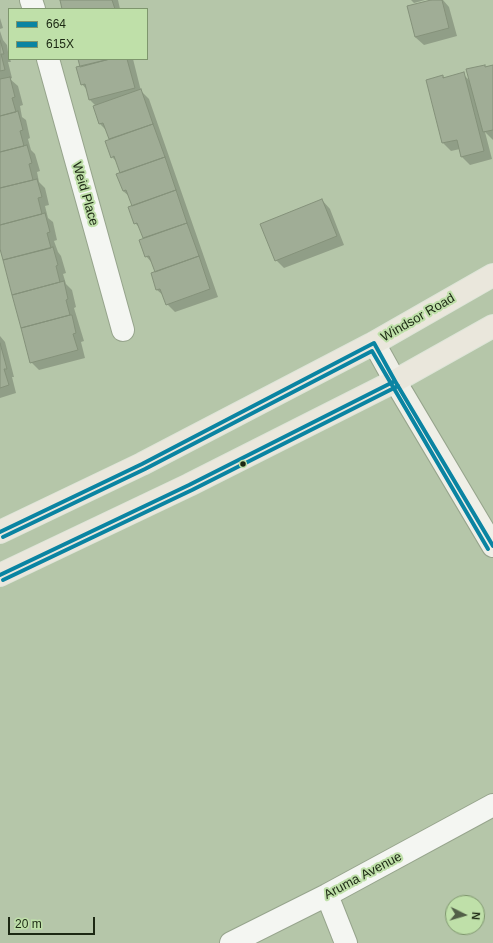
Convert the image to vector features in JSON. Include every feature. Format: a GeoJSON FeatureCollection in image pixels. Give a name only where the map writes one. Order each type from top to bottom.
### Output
{"type":"FeatureCollection","features":[{"type":"Feature","properties":{"kind":"main road","name":"Windsor Road"},"geometry":{"type":"LineString","coordinates":[[0,532],[142,464],[374,343],[493,275]]}},
{"type":"Feature","properties":{"kind":"main road"},"geometry":{"type":"LineString","coordinates":[[0,575],[189,485],[395,380],[493,326]]}},
{"type":"Feature","properties":{"kind":"street","name":"Weid Place"},"geometry":{"type":"LineString","coordinates":[[48,60],[123,330]]}},
{"type":"Feature","properties":{"kind":"street"},"geometry":{"type":"LineString","coordinates":[[374,343],[493,546]]}},
{"type":"Feature","properties":{"kind":"street","name":"Aruma Avenue"},"geometry":{"type":"LineString","coordinates":[[231,943],[327,895],[493,805]]}},
{"type":"Feature","properties":{"kind":"street"},"geometry":{"type":"LineString","coordinates":[[327,895],[346,943]]}},
{"type":"Feature","properties":{"kind":"building"},"geometry":{"type":"Polygon","coordinates":[[[60,0],[112,0],[115,8],[62,8],[60,0]]]}},
{"type":"Feature","properties":{"kind":"building"},"geometry":{"type":"Polygon","coordinates":[[[431,0],[442,0],[449,28],[415,37],[407,6],[431,0]]]}},
{"type":"Feature","properties":{"kind":"building"},"geometry":{"type":"Polygon","coordinates":[[[0,40],[4,54],[1,54],[5,70],[0,71],[0,40]]]}},
{"type":"Feature","properties":{"kind":"building"},"geometry":{"type":"Polygon","coordinates":[[[78,60],[106,60],[80,67],[78,60]]]}},
{"type":"Feature","properties":{"kind":"building"},"geometry":{"type":"Polygon","coordinates":[[[106,60],[127,60],[135,88],[89,100],[85,84],[81,85],[76,67],[106,60]]]}},
{"type":"Feature","properties":{"kind":"building"},"geometry":{"type":"Polygon","coordinates":[[[485,65],[485,67],[493,65],[493,130],[483,132],[466,69],[485,65]]]}},
{"type":"Feature","properties":{"kind":"building"},"geometry":{"type":"Polygon","coordinates":[[[464,72],[484,151],[461,157],[457,140],[442,143],[426,80],[443,75],[443,78],[464,72]]]}},
{"type":"Feature","properties":{"kind":"building"},"geometry":{"type":"Polygon","coordinates":[[[10,77],[15,97],[12,98],[16,112],[0,116],[0,79],[10,77]]]}},
{"type":"Feature","properties":{"kind":"building"},"geometry":{"type":"Polygon","coordinates":[[[141,89],[153,124],[109,139],[103,123],[99,124],[93,106],[141,89]]]}},
{"type":"Feature","properties":{"kind":"building"},"geometry":{"type":"Polygon","coordinates":[[[18,111],[23,130],[20,131],[24,146],[0,152],[0,116],[18,111]]]}},
{"type":"Feature","properties":{"kind":"building"},"geometry":{"type":"Polygon","coordinates":[[[153,124],[165,157],[120,173],[114,156],[111,158],[105,141],[153,124]]]}},
{"type":"Feature","properties":{"kind":"building"},"geometry":{"type":"Polygon","coordinates":[[[27,145],[32,163],[29,164],[33,180],[0,188],[0,152],[27,145]]]}},
{"type":"Feature","properties":{"kind":"building"},"geometry":{"type":"Polygon","coordinates":[[[165,157],[176,190],[132,206],[126,190],[123,191],[116,174],[165,157]]]}},
{"type":"Feature","properties":{"kind":"building"},"geometry":{"type":"Polygon","coordinates":[[[37,179],[42,197],[38,198],[42,214],[0,225],[0,188],[37,179]]]}},
{"type":"Feature","properties":{"kind":"building"},"geometry":{"type":"Polygon","coordinates":[[[176,190],[187,223],[143,238],[137,223],[134,224],[128,207],[176,190]]]}},
{"type":"Feature","properties":{"kind":"building"},"geometry":{"type":"Polygon","coordinates":[[[322,199],[337,236],[275,261],[260,224],[322,199]]]}},
{"type":"Feature","properties":{"kind":"building"},"geometry":{"type":"Polygon","coordinates":[[[45,213],[50,232],[47,233],[51,248],[3,260],[0,249],[0,225],[45,213]]]}},
{"type":"Feature","properties":{"kind":"building"},"geometry":{"type":"Polygon","coordinates":[[[187,223],[199,256],[155,272],[149,256],[145,257],[139,240],[187,223]]]}},
{"type":"Feature","properties":{"kind":"building"},"geometry":{"type":"Polygon","coordinates":[[[53,247],[58,265],[56,266],[60,282],[12,295],[3,260],[53,247]]]}},
{"type":"Feature","properties":{"kind":"building"},"geometry":{"type":"Polygon","coordinates":[[[199,256],[210,289],[166,305],[160,289],[156,290],[151,273],[199,256]]]}},
{"type":"Feature","properties":{"kind":"building"},"geometry":{"type":"Polygon","coordinates":[[[64,281],[68,299],[66,300],[70,315],[21,328],[12,295],[64,281]]]}},
{"type":"Feature","properties":{"kind":"building"},"geometry":{"type":"Polygon","coordinates":[[[72,315],[76,333],[73,334],[78,350],[30,363],[21,328],[72,315]]]}},
{"type":"Feature","properties":{"kind":"building"},"geometry":{"type":"Polygon","coordinates":[[[0,343],[7,369],[4,369],[9,385],[0,388],[0,343]]]}},
{"type":"Feature","properties":{"kind":"transit line","name":"664"},"geometry":{"type":"LineString","coordinates":[[0,532],[142,464],[374,343],[493,546]]}},
{"type":"Feature","properties":{"kind":"transit line","name":"615X"},"geometry":{"type":"LineString","coordinates":[[3,537],[145,469],[372,351],[488,549]]}},
{"type":"Feature","properties":{"kind":"transit line","name":"664"},"geometry":{"type":"LineString","coordinates":[[0,575],[189,485],[395,381]]}},
{"type":"Feature","properties":{"kind":"transit line","name":"615X"},"geometry":{"type":"LineString","coordinates":[[3,580],[192,490],[398,386]]}}]}
